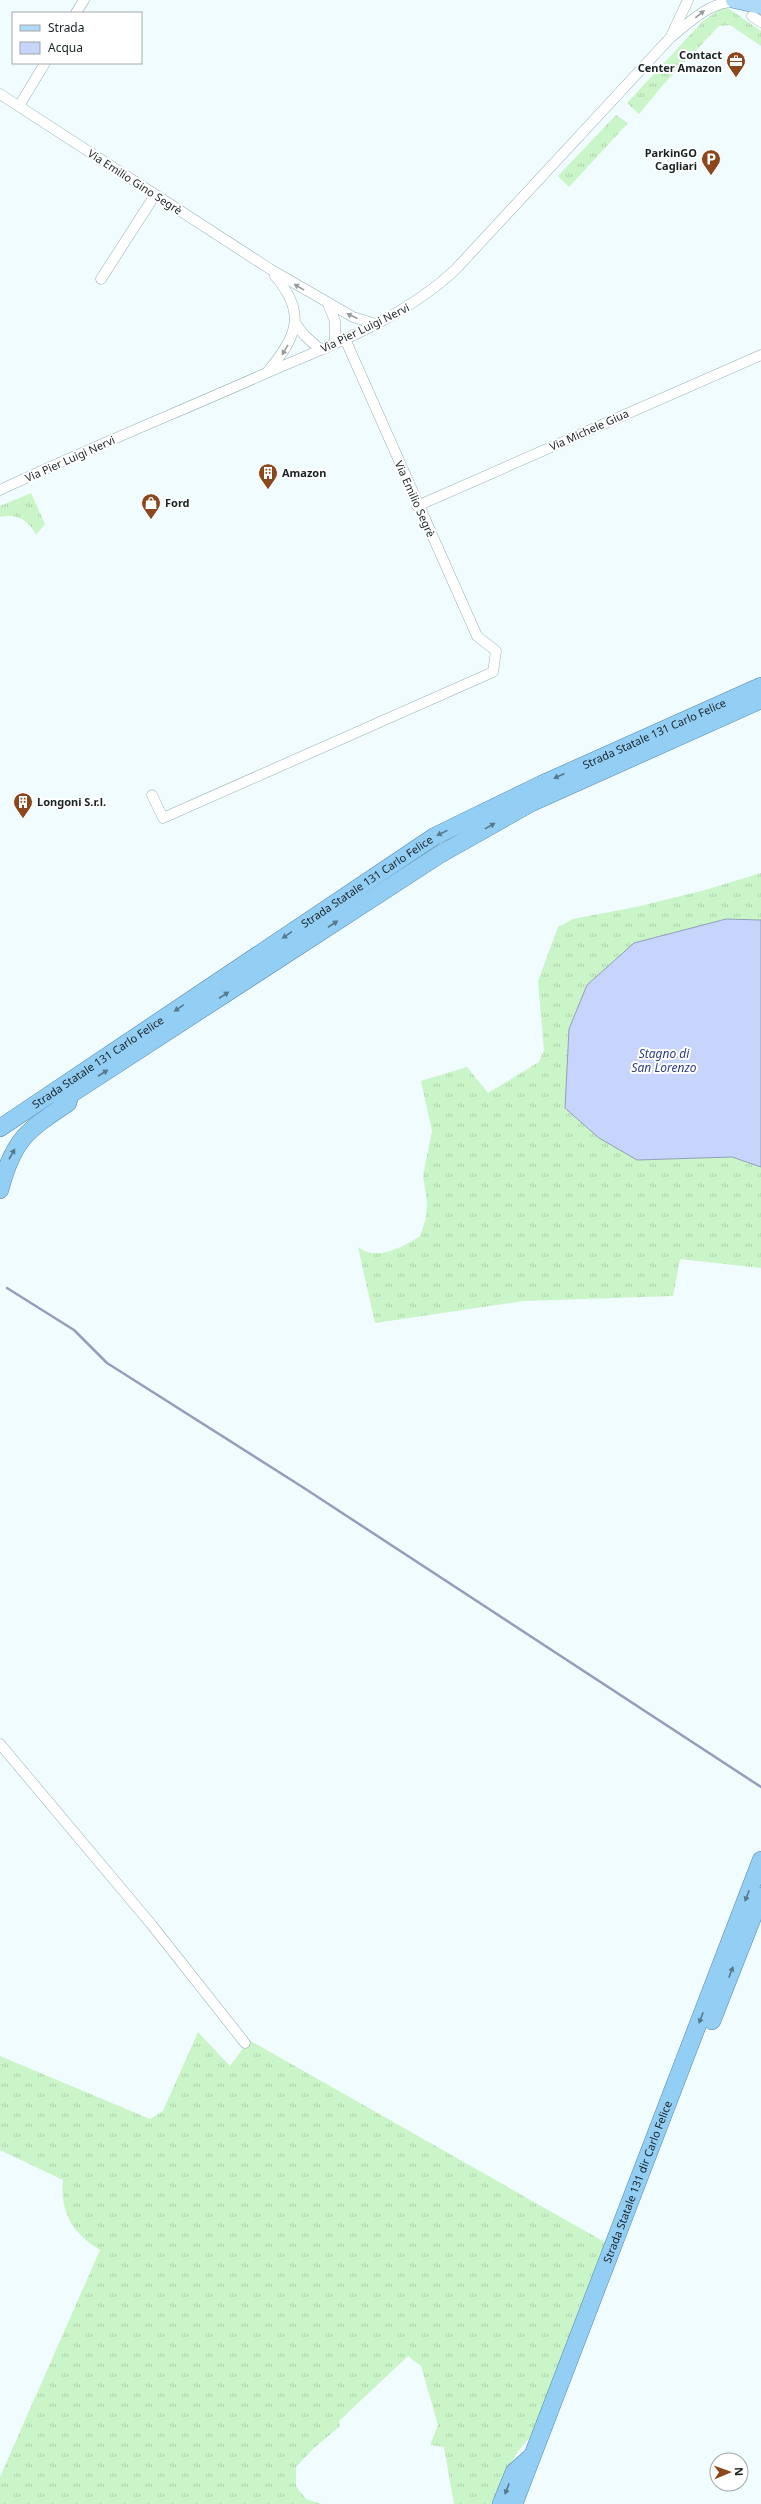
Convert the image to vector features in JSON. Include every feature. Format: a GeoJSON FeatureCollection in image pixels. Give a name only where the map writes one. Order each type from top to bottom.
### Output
{"type":"FeatureCollection","features":[{"type":"Feature","properties":{"kind":"highway"},"geometry":{"type":"LineString","coordinates":[[743,693],[761,682]]}},
{"type":"Feature","properties":{"kind":"highway","name":"Strada Statale 131 Carlo Felice"},"geometry":{"type":"LineString","coordinates":[[0,1128],[435,836],[542,784],[761,686]]}},
{"type":"Feature","properties":{"kind":"highway","name":"Strada Statale 131 Carlo Felice"},"geometry":{"type":"LineString","coordinates":[[0,1141],[439,855],[531,803],[761,700]]}},
{"type":"Feature","properties":{"kind":"highway"},"geometry":{"type":"LineString","coordinates":[[718,719],[761,711]]}},
{"type":"Feature","properties":{"kind":"highway"},"geometry":{"type":"LineString","coordinates":[[0,1190],[10,1156],[23,1136],[68,1103],[70,1095]]}},
{"type":"Feature","properties":{"kind":"highway","name":"Strada Statale 131 dir Carlo Felice"},"geometry":{"type":"LineString","coordinates":[[514,2504],[761,1860]]}},
{"type":"Feature","properties":{"kind":"highway","name":"Strada Statale 131 dir Carlo Felice"},"geometry":{"type":"LineString","coordinates":[[523,2504],[761,1896]]}},
{"type":"Feature","properties":{"kind":"highway"},"geometry":{"type":"LineString","coordinates":[[501,2504],[514,2472],[534,2455]]}},
{"type":"Feature","properties":{"kind":"main road"},"geometry":{"type":"LineString","coordinates":[[735,0],[756,11]]}},
{"type":"Feature","properties":{"kind":"street"},"geometry":{"type":"LineString","coordinates":[[77,12],[84,0]]}},
{"type":"Feature","properties":{"kind":"street","name":"Via Pier Luigi Nervi"},"geometry":{"type":"LineString","coordinates":[[670,38],[688,0]]}},
{"type":"Feature","properties":{"kind":"street","name":"Via Pier Luigi Nervi"},"geometry":{"type":"LineString","coordinates":[[0,490],[321,350],[412,305],[434,289],[455,270],[670,38],[708,8],[724,2],[735,0]]}},
{"type":"Feature","properties":{"kind":"street"},"geometry":{"type":"LineString","coordinates":[[756,11],[761,22]]}},
{"type":"Feature","properties":{"kind":"street"},"geometry":{"type":"LineString","coordinates":[[19,106],[44,64]]}},
{"type":"Feature","properties":{"kind":"street","name":"Via Emilio Gino Segrè"},"geometry":{"type":"LineString","coordinates":[[0,94],[270,270]]}},
{"type":"Feature","properties":{"kind":"street"},"geometry":{"type":"LineString","coordinates":[[101,279],[155,195]]}},
{"type":"Feature","properties":{"kind":"street"},"geometry":{"type":"LineString","coordinates":[[270,270],[353,317],[376,324]]}},
{"type":"Feature","properties":{"kind":"street"},"geometry":{"type":"LineString","coordinates":[[267,373],[284,352],[294,333],[296,323],[293,300],[270,270]]}},
{"type":"Feature","properties":{"kind":"street","name":"Via Emilio Segrè"},"geometry":{"type":"LineString","coordinates":[[152,795],[162,818],[493,672],[496,651],[477,636],[340,341],[335,321],[328,304]]}},
{"type":"Feature","properties":{"kind":"street"},"geometry":{"type":"LineString","coordinates":[[296,323],[305,336],[321,350]]}},
{"type":"Feature","properties":{"kind":"street","name":"Via Michele Giua"},"geometry":{"type":"LineString","coordinates":[[417,506],[761,355]]}},
{"type":"Feature","properties":{"kind":"street"},"geometry":{"type":"LineString","coordinates":[[0,482],[10,485]]}},
{"type":"Feature","properties":{"kind":"street"},"geometry":{"type":"LineString","coordinates":[[0,1744],[146,1918],[246,2043]]}},
{"type":"Feature","properties":{"kind":"green space"},"geometry":{"type":"Polygon","coordinates":[[[722,8],[728,8],[761,31],[761,46],[730,25],[719,26],[662,86],[639,114],[627,103],[703,21],[722,8]]]}},
{"type":"Feature","properties":{"kind":"green space"},"geometry":{"type":"Polygon","coordinates":[[[616,115],[628,123],[569,187],[558,176],[616,115]]]}},
{"type":"Feature","properties":{"kind":"green space"},"geometry":{"type":"Polygon","coordinates":[[[31,493],[45,524],[36,535],[30,525],[22,519],[12,516],[0,517],[0,506],[31,493]]]}},
{"type":"Feature","properties":{"kind":"green space"},"geometry":{"type":"Polygon","coordinates":[[[761,873],[761,1268],[680,1259],[673,1296],[524,1301],[375,1323],[358,1247],[365,1251],[381,1253],[398,1248],[420,1236],[426,1218],[427,1202],[423,1176],[432,1131],[421,1081],[467,1067],[488,1093],[539,1062],[544,1050],[538,981],[558,927],[573,919],[636,907],[705,890],[761,873]]]}},
{"type":"Feature","properties":{"kind":"green space"},"geometry":{"type":"Polygon","coordinates":[[[198,2032],[230,2066],[249,2040],[608,2244],[533,2435],[519,2450],[514,2458],[494,2504],[454,2504],[444,2447],[430,2445],[438,2425],[421,2366],[408,2356],[339,2421],[340,2426],[313,2449],[296,2467],[296,2486],[306,2499],[322,2504],[0,2504],[0,2477],[100,2250],[82,2236],[70,2221],[64,2202],[63,2180],[0,2150],[0,2056],[150,2119],[163,2111],[198,2032]]]}},
{"type":"Feature","properties":{"kind":"water","name":"Stagno di San Lorenzo"},"geometry":{"type":"Polygon","coordinates":[[[726,919],[761,920],[761,1167],[732,1157],[637,1160],[599,1138],[565,1108],[569,1029],[587,985],[634,943],[726,919]]]}},
{"type":"Feature","properties":{"kind":"waterway"},"geometry":{"type":"LineString","coordinates":[[7,1288],[74,1330],[107,1363],[304,1488],[761,1787]]}},
{"type":"Feature","properties":{"kind":"place","name":"Contact Center Amazon"},"geometry":{"type":"Point","coordinates":[736,78]}},
{"type":"Feature","properties":{"kind":"place","name":"ParkinGO Cagliari"},"geometry":{"type":"Point","coordinates":[711,176]}},
{"type":"Feature","properties":{"kind":"place","name":"Amazon"},"geometry":{"type":"Point","coordinates":[268,490]}},
{"type":"Feature","properties":{"kind":"place","name":"Ford"},"geometry":{"type":"Point","coordinates":[151,520]}},
{"type":"Feature","properties":{"kind":"place","name":"Longoni S.r.l."},"geometry":{"type":"Point","coordinates":[23,819]}}]}
